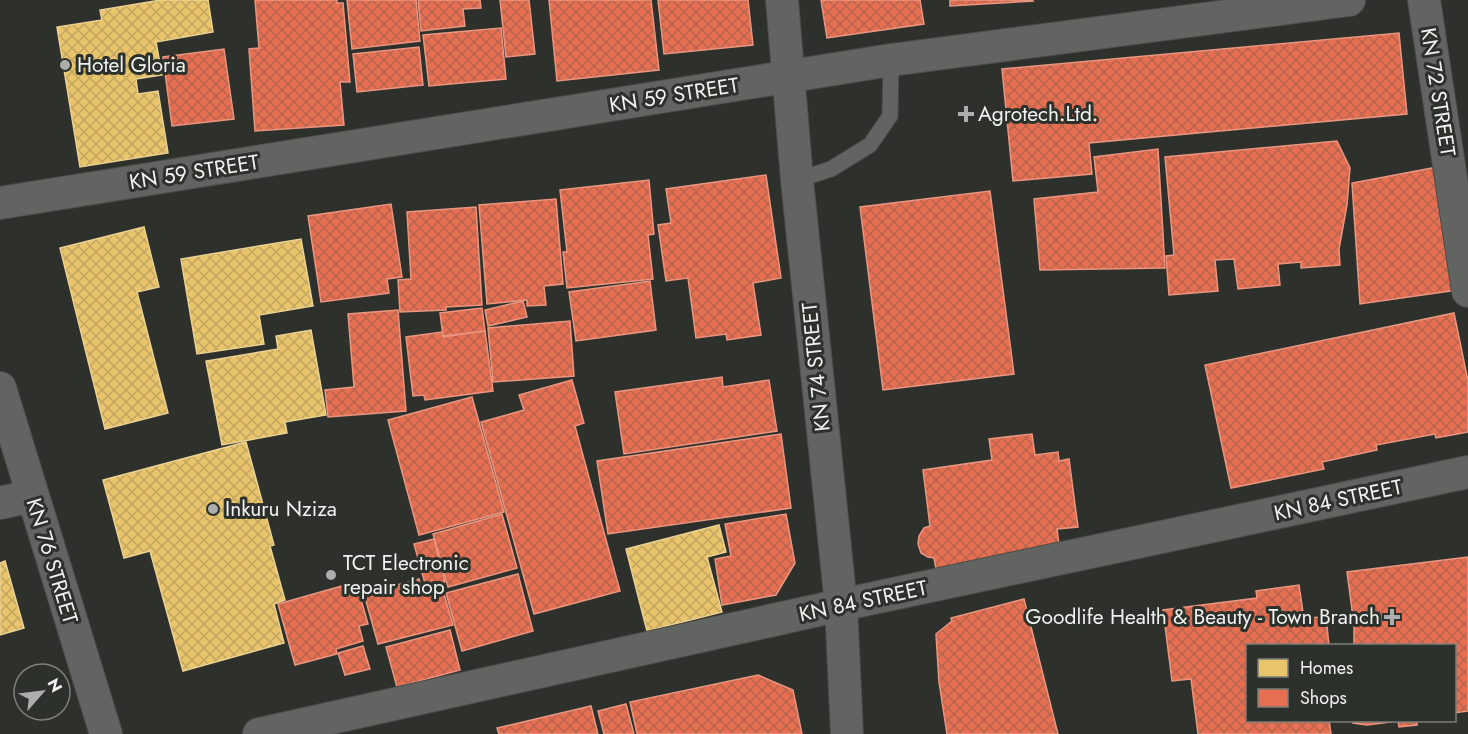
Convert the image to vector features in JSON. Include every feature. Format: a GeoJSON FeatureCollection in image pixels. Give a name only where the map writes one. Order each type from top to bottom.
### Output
{"type":"FeatureCollection","features":[{"type":"Feature","properties":{"kind":"street","name":"KN 74 STREET"},"geometry":{"type":"LineString","coordinates":[[782,0],[797,180],[841,605],[847,734]]}},
{"type":"Feature","properties":{"kind":"street","name":"KN 59 STREET"},"geometry":{"type":"LineString","coordinates":[[0,203],[891,60],[1349,0]]}},
{"type":"Feature","properties":{"kind":"street","name":"KN 72 STREET"},"geometry":{"type":"LineString","coordinates":[[1424,0],[1468,291]]}},
{"type":"Feature","properties":{"kind":"street","name":"KN 76 STREET"},"geometry":{"type":"LineString","coordinates":[[0,388],[106,734]]}},
{"type":"Feature","properties":{"kind":"street","name":"KN 84 STREET"},"geometry":{"type":"LineString","coordinates":[[258,734],[841,605],[1468,472]]}},
{"type":"Feature","properties":{"kind":"street"},"geometry":{"type":"LineString","coordinates":[[0,503],[32,496]]}},
{"type":"Feature","properties":{"kind":"lane"},"geometry":{"type":"LineString","coordinates":[[797,180],[831,169],[870,145],[890,116],[891,60]]}},
{"type":"Feature","properties":{"kind":"building: Homes"},"geometry":{"type":"Polygon","coordinates":[[[161,0],[208,0],[213,32],[156,42],[162,75],[136,79],[138,94],[158,91],[168,153],[80,167],[57,27],[102,20],[100,10],[161,0]]]}},
{"type":"Feature","properties":{"kind":"building: Homes"},"geometry":{"type":"Polygon","coordinates":[[[144,227],[159,287],[137,292],[168,413],[105,429],[60,248],[144,227]]]}},
{"type":"Feature","properties":{"kind":"building: Homes"},"geometry":{"type":"Polygon","coordinates":[[[301,239],[313,306],[259,315],[264,344],[197,354],[181,259],[301,239]]]}},
{"type":"Feature","properties":{"kind":"building: Homes"},"geometry":{"type":"Polygon","coordinates":[[[311,330],[326,415],[285,422],[287,433],[222,445],[206,361],[278,349],[276,336],[311,330]]]}},
{"type":"Feature","properties":{"kind":"building: Homes"},"geometry":{"type":"Polygon","coordinates":[[[246,442],[274,545],[270,546],[285,600],[274,604],[284,643],[183,671],[150,551],[124,558],[103,480],[246,442]]]}},
{"type":"Feature","properties":{"kind":"building: Homes"},"geometry":{"type":"Polygon","coordinates":[[[719,525],[726,552],[707,557],[722,612],[647,631],[626,549],[719,525]]]}},
{"type":"Feature","properties":{"kind":"building: Homes"},"geometry":{"type":"Polygon","coordinates":[[[5,561],[24,628],[0,635],[0,563],[5,561]]]}},
{"type":"Feature","properties":{"kind":"building: Shops"},"geometry":{"type":"Polygon","coordinates":[[[255,0],[337,0],[337,3],[343,3],[350,82],[340,82],[344,125],[255,131],[249,49],[259,48],[255,0]]]}},
{"type":"Feature","properties":{"kind":"building: Shops"},"geometry":{"type":"Polygon","coordinates":[[[347,0],[416,0],[420,41],[352,49],[347,0]]]}},
{"type":"Feature","properties":{"kind":"building: Shops"},"geometry":{"type":"Polygon","coordinates":[[[418,0],[480,0],[481,8],[463,9],[465,26],[421,31],[418,0]]]}},
{"type":"Feature","properties":{"kind":"building: Shops"},"geometry":{"type":"Polygon","coordinates":[[[500,0],[529,0],[535,54],[506,57],[500,0]]]}},
{"type":"Feature","properties":{"kind":"building: Shops"},"geometry":{"type":"Polygon","coordinates":[[[549,0],[651,0],[659,70],[557,81],[549,0]]]}},
{"type":"Feature","properties":{"kind":"building: Shops"},"geometry":{"type":"Polygon","coordinates":[[[658,0],[748,0],[753,45],[664,54],[658,0]]]}},
{"type":"Feature","properties":{"kind":"building: Shops"},"geometry":{"type":"Polygon","coordinates":[[[821,0],[920,0],[924,24],[827,38],[821,0]]]}},
{"type":"Feature","properties":{"kind":"building: Shops"},"geometry":{"type":"Polygon","coordinates":[[[950,0],[1032,0],[1033,1],[950,6],[950,0]]]}},
{"type":"Feature","properties":{"kind":"building: Shops"},"geometry":{"type":"Polygon","coordinates":[[[501,28],[506,79],[429,86],[423,35],[501,28]]]}},
{"type":"Feature","properties":{"kind":"building: Shops"},"geometry":{"type":"Polygon","coordinates":[[[1399,33],[1407,114],[1089,143],[1092,174],[1013,181],[1002,69],[1399,33]]]}},
{"type":"Feature","properties":{"kind":"building: Shops"},"geometry":{"type":"Polygon","coordinates":[[[419,47],[423,85],[357,92],[353,54],[419,47]]]}},
{"type":"Feature","properties":{"kind":"building: Shops"},"geometry":{"type":"Polygon","coordinates":[[[224,49],[234,119],[172,126],[163,57],[224,49]]]}},
{"type":"Feature","properties":{"kind":"building: Shops"},"geometry":{"type":"Polygon","coordinates":[[[1337,141],[1350,168],[1347,205],[1339,249],[1340,265],[1301,268],[1301,262],[1278,264],[1280,285],[1238,289],[1234,259],[1215,260],[1218,291],[1169,295],[1166,256],[1174,255],[1165,157],[1337,141]]]}},
{"type":"Feature","properties":{"kind":"building: Shops"},"geometry":{"type":"Polygon","coordinates":[[[1158,149],[1165,268],[1040,270],[1034,199],[1098,192],[1094,157],[1158,149]]]}},
{"type":"Feature","properties":{"kind":"building: Shops"},"geometry":{"type":"Polygon","coordinates":[[[1443,166],[1457,290],[1360,304],[1352,183],[1443,166]]]}},
{"type":"Feature","properties":{"kind":"building: Shops"},"geometry":{"type":"Polygon","coordinates":[[[766,175],[781,278],[753,283],[761,335],[727,340],[726,334],[696,338],[688,278],[666,281],[658,225],[671,223],[666,189],[766,175]]]}},
{"type":"Feature","properties":{"kind":"building: Shops"},"geometry":{"type":"Polygon","coordinates":[[[649,180],[654,234],[648,235],[653,279],[567,288],[563,252],[567,252],[560,190],[649,180]]]}},
{"type":"Feature","properties":{"kind":"building: Shops"},"geometry":{"type":"Polygon","coordinates":[[[990,191],[1014,374],[883,390],[860,207],[990,191]]]}},
{"type":"Feature","properties":{"kind":"building: Shops"},"geometry":{"type":"Polygon","coordinates":[[[556,199],[563,284],[544,286],[546,305],[527,306],[527,300],[487,304],[479,205],[556,199]]]}},
{"type":"Feature","properties":{"kind":"building: Shops"},"geometry":{"type":"Polygon","coordinates":[[[391,204],[402,277],[387,279],[389,293],[321,302],[308,216],[391,204]]]}},
{"type":"Feature","properties":{"kind":"building: Shops"},"geometry":{"type":"Polygon","coordinates":[[[476,207],[482,305],[446,307],[446,310],[400,312],[398,280],[411,279],[407,212],[476,207]]]}},
{"type":"Feature","properties":{"kind":"building: Shops"},"geometry":{"type":"Polygon","coordinates":[[[650,281],[656,330],[576,341],[569,292],[650,281]]]}},
{"type":"Feature","properties":{"kind":"building: Shops"},"geometry":{"type":"Polygon","coordinates":[[[523,301],[527,317],[488,326],[485,310],[523,301]]]}},
{"type":"Feature","properties":{"kind":"building: Shops"},"geometry":{"type":"Polygon","coordinates":[[[482,308],[485,331],[443,336],[440,313],[482,308]]]}},
{"type":"Feature","properties":{"kind":"building: Shops"},"geometry":{"type":"Polygon","coordinates":[[[398,310],[406,411],[328,417],[325,390],[354,387],[348,314],[398,310]]]}},
{"type":"Feature","properties":{"kind":"building: Shops"},"geometry":{"type":"Polygon","coordinates":[[[1454,313],[1468,381],[1468,432],[1436,438],[1435,434],[1376,445],[1377,450],[1322,462],[1324,469],[1231,488],[1205,365],[1454,313]]]}},
{"type":"Feature","properties":{"kind":"building: Shops"},"geometry":{"type":"Polygon","coordinates":[[[570,321],[574,376],[493,382],[488,328],[570,321]]]}},
{"type":"Feature","properties":{"kind":"building: Shops"},"geometry":{"type":"Polygon","coordinates":[[[485,331],[493,391],[425,400],[424,395],[413,396],[406,337],[442,332],[443,337],[485,331]]]}},
{"type":"Feature","properties":{"kind":"building: Shops"},"geometry":{"type":"Polygon","coordinates":[[[722,377],[723,387],[769,380],[777,431],[624,454],[615,392],[722,377]]]}},
{"type":"Feature","properties":{"kind":"building: Shops"},"geometry":{"type":"Polygon","coordinates":[[[572,380],[584,423],[575,426],[620,591],[534,614],[481,422],[524,410],[519,395],[572,380]]]}},
{"type":"Feature","properties":{"kind":"building: Shops"},"geometry":{"type":"Polygon","coordinates":[[[472,397],[504,512],[419,535],[388,420],[472,397]]]}},
{"type":"Feature","properties":{"kind":"building: Shops"},"geometry":{"type":"Polygon","coordinates":[[[781,434],[791,508],[608,534],[597,461],[781,434]]]}},
{"type":"Feature","properties":{"kind":"building: Shops"},"geometry":{"type":"Polygon","coordinates":[[[1032,434],[1035,455],[1058,452],[1059,461],[1069,459],[1078,527],[1057,529],[1060,552],[936,569],[934,558],[921,553],[918,544],[919,536],[924,528],[930,526],[923,470],[992,460],[989,439],[1032,434]]]}},
{"type":"Feature","properties":{"kind":"building: Shops"},"geometry":{"type":"Polygon","coordinates":[[[502,514],[517,568],[448,587],[433,534],[502,514]]]}},
{"type":"Feature","properties":{"kind":"building: Shops"},"geometry":{"type":"Polygon","coordinates":[[[786,514],[795,563],[776,595],[722,605],[715,559],[731,556],[725,524],[786,514]]]}},
{"type":"Feature","properties":{"kind":"building: Shops"},"geometry":{"type":"Polygon","coordinates":[[[434,539],[445,582],[426,587],[414,544],[434,539]]]}},
{"type":"Feature","properties":{"kind":"building: Shops"},"geometry":{"type":"Polygon","coordinates":[[[1468,557],[1468,711],[1456,713],[1456,644],[1354,644],[1354,625],[1347,572],[1468,557]]]}},
{"type":"Feature","properties":{"kind":"building: Shops"},"geometry":{"type":"Polygon","coordinates":[[[518,574],[533,631],[462,651],[446,593],[518,574]]]}},
{"type":"Feature","properties":{"kind":"building: Shops"},"geometry":{"type":"Polygon","coordinates":[[[419,579],[423,592],[442,587],[453,625],[378,644],[364,594],[419,579]]]}},
{"type":"Feature","properties":{"kind":"building: Shops"},"geometry":{"type":"Polygon","coordinates":[[[356,582],[368,624],[359,626],[363,641],[336,649],[337,654],[295,665],[278,604],[356,582]]]}},
{"type":"Feature","properties":{"kind":"building: Shops"},"geometry":{"type":"Polygon","coordinates":[[[1299,585],[1304,619],[1326,616],[1329,644],[1246,644],[1246,722],[1329,722],[1331,734],[1198,734],[1191,679],[1172,681],[1163,610],[1257,598],[1256,591],[1299,585]]]}},
{"type":"Feature","properties":{"kind":"building: Shops"},"geometry":{"type":"Polygon","coordinates":[[[1024,599],[1058,734],[947,734],[939,682],[936,634],[952,621],[951,618],[1024,599]]]}},
{"type":"Feature","properties":{"kind":"building: Shops"},"geometry":{"type":"Polygon","coordinates":[[[450,630],[460,670],[397,687],[386,647],[450,630]]]}},
{"type":"Feature","properties":{"kind":"building: Shops"},"geometry":{"type":"Polygon","coordinates":[[[363,646],[370,669],[345,675],[338,653],[363,646]]]}},
{"type":"Feature","properties":{"kind":"building: Shops"},"geometry":{"type":"Polygon","coordinates":[[[758,675],[793,690],[802,734],[637,734],[630,702],[758,675]]]}},
{"type":"Feature","properties":{"kind":"building: Shops"},"geometry":{"type":"Polygon","coordinates":[[[626,704],[634,734],[604,734],[598,711],[626,704]]]}},
{"type":"Feature","properties":{"kind":"building: Shops"},"geometry":{"type":"Polygon","coordinates":[[[591,706],[598,734],[499,734],[497,728],[591,706]]]}},
{"type":"Feature","properties":{"kind":"building: Shops"},"geometry":{"type":"Polygon","coordinates":[[[1353,722],[1390,722],[1367,725],[1353,722]]]}},
{"type":"Feature","properties":{"kind":"building: Shops"},"geometry":{"type":"Polygon","coordinates":[[[1398,722],[1417,722],[1417,725],[1399,727],[1398,722]]]}},
{"type":"Feature","properties":{"kind":"place","name":"Hotel Gloria"},"geometry":{"type":"Point","coordinates":[65,65]}},
{"type":"Feature","properties":{"kind":"place","name":"Agrotech.Ltd."},"geometry":{"type":"Point","coordinates":[966,114]}},
{"type":"Feature","properties":{"kind":"place","name":"Inkuru Nziza"},"geometry":{"type":"Point","coordinates":[213,509]}},
{"type":"Feature","properties":{"kind":"place","name":"TCT Electronic repair shop"},"geometry":{"type":"Point","coordinates":[331,575]}},
{"type":"Feature","properties":{"kind":"place","name":"Goodlife Health & Beauty - Town Branch"},"geometry":{"type":"Point","coordinates":[1392,617]}}]}
